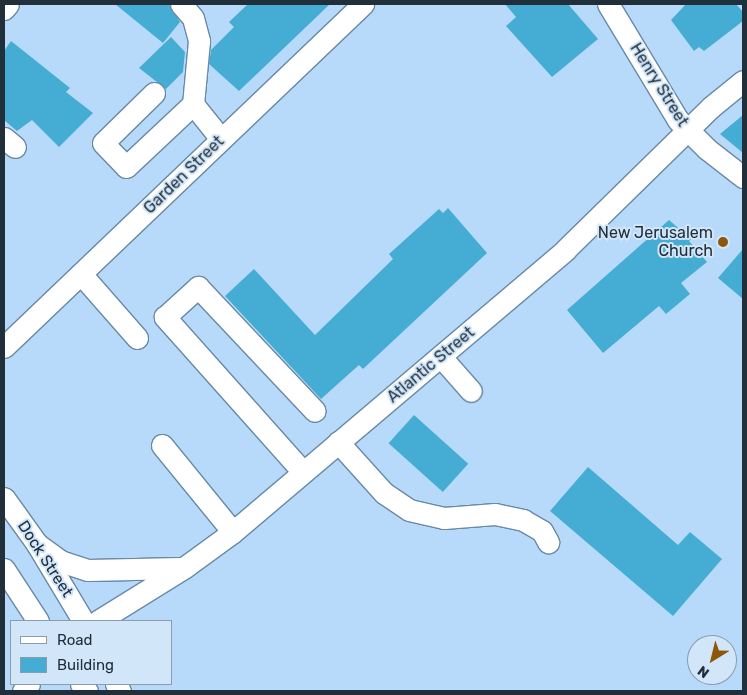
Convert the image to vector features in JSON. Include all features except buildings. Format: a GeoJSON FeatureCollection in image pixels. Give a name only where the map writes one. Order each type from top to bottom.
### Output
{"type":"FeatureCollection","features":[{"type":"Feature","properties":{"kind":"street"},"geometry":{"type":"LineString","coordinates":[[4,9],[8,4]]}},
{"type":"Feature","properties":{"kind":"street"},"geometry":{"type":"LineString","coordinates":[[154,94],[103,143],[126,167],[193,104],[199,41],[193,18],[181,4]]}},
{"type":"Feature","properties":{"kind":"street","name":"Garden Street"},"geometry":{"type":"LineString","coordinates":[[4,347],[363,4]]}},
{"type":"Feature","properties":{"kind":"street","name":"Henry Street"},"geometry":{"type":"LineString","coordinates":[[608,4],[687,131],[743,177]]}},
{"type":"Feature","properties":{"kind":"street","name":"Atlantic Street"},"geometry":{"type":"LineString","coordinates":[[100,620],[185,567],[233,532],[441,357],[564,250],[687,131],[743,82]]}},
{"type":"Feature","properties":{"kind":"street"},"geometry":{"type":"LineString","coordinates":[[193,104],[221,139]]}},
{"type":"Feature","properties":{"kind":"street"},"geometry":{"type":"LineString","coordinates":[[80,274],[137,338]]}},
{"type":"Feature","properties":{"kind":"street"},"geometry":{"type":"LineString","coordinates":[[303,472],[166,317],[198,287],[315,411]]}},
{"type":"Feature","properties":{"kind":"street"},"geometry":{"type":"LineString","coordinates":[[441,357],[471,391]]}},
{"type":"Feature","properties":{"kind":"street"},"geometry":{"type":"LineString","coordinates":[[338,442],[384,493],[409,510],[444,518],[494,514],[523,520],[542,531],[548,542]]}},
{"type":"Feature","properties":{"kind":"street"},"geometry":{"type":"LineString","coordinates":[[162,446],[233,532]]}},
{"type":"Feature","properties":{"kind":"street","name":"Dock Street"},"geometry":{"type":"LineString","coordinates":[[4,498],[38,544],[82,620]]}},
{"type":"Feature","properties":{"kind":"street"},"geometry":{"type":"LineString","coordinates":[[38,544],[60,561],[88,570],[185,567]]}},
{"type":"Feature","properties":{"kind":"street"},"geometry":{"type":"LineString","coordinates":[[4,569],[37,620]]}},
{"type":"Feature","properties":{"kind":"place","name":"New Jerusalem Church"},"geometry":{"type":"Point","coordinates":[723,242]}}]}
